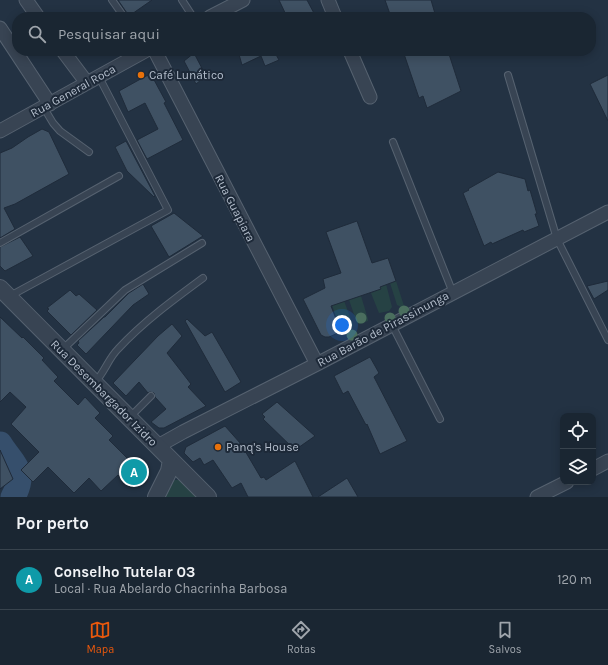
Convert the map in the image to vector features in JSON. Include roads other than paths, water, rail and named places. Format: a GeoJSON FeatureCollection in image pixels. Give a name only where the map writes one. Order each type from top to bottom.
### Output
{"type":"FeatureCollection","features":[{"type":"Feature","properties":{"kind":"street"},"geometry":{"type":"LineString","coordinates":[[26,0],[34,12]]}},
{"type":"Feature","properties":{"kind":"street"},"geometry":{"type":"LineString","coordinates":[[220,12],[243,0]]}},
{"type":"Feature","properties":{"kind":"street"},"geometry":{"type":"LineString","coordinates":[[328,0],[333,12]]}},
{"type":"Feature","properties":{"kind":"street"},"geometry":{"type":"LineString","coordinates":[[0,28],[12,48]]}},
{"type":"Feature","properties":{"kind":"street"},"geometry":{"type":"LineString","coordinates":[[17,56],[47,106]]}},
{"type":"Feature","properties":{"kind":"street"},"geometry":{"type":"LineString","coordinates":[[69,56],[93,80]]}},
{"type":"Feature","properties":{"kind":"street","name":"Rua General Roca"},"geometry":{"type":"LineString","coordinates":[[0,131],[136,56]]}},
{"type":"Feature","properties":{"kind":"street","name":"Rua Guapiara"},"geometry":{"type":"LineString","coordinates":[[158,56],[316,364]]}},
{"type":"Feature","properties":{"kind":"street"},"geometry":{"type":"LineString","coordinates":[[352,56],[370,97]]}},
{"type":"Feature","properties":{"kind":"street","name":"Rua Barão de Pirassinunga"},"geometry":{"type":"LineString","coordinates":[[158,446],[608,212]]}},
{"type":"Feature","properties":{"kind":"street","name":"Rua Desembargador Izidro"},"geometry":{"type":"LineString","coordinates":[[4,292],[208,497]]}},
{"type":"Feature","properties":{"kind":"street"},"geometry":{"type":"LineString","coordinates":[[156,497],[169,471],[171,460]]}},
{"type":"Feature","properties":{"kind":"street"},"geometry":{"type":"LineString","coordinates":[[596,467],[608,461]]}},
{"type":"Feature","properties":{"kind":"street"},"geometry":{"type":"LineString","coordinates":[[537,497],[561,485]]}},
{"type":"Feature","properties":{"kind":"lane"},"geometry":{"type":"LineString","coordinates":[[112,0],[120,12]]}},
{"type":"Feature","properties":{"kind":"lane"},"geometry":{"type":"LineString","coordinates":[[182,0],[190,12]]}},
{"type":"Feature","properties":{"kind":"lane"},"geometry":{"type":"LineString","coordinates":[[508,75],[557,239],[608,340]]}},
{"type":"Feature","properties":{"kind":"lane"},"geometry":{"type":"LineString","coordinates":[[4,292],[168,210],[93,80]]}},
{"type":"Feature","properties":{"kind":"lane"},"geometry":{"type":"LineString","coordinates":[[47,106],[53,123],[60,131],[89,152]]}},
{"type":"Feature","properties":{"kind":"lane"},"geometry":{"type":"LineString","coordinates":[[393,142],[453,293]]}},
{"type":"Feature","properties":{"kind":"lane"},"geometry":{"type":"LineString","coordinates":[[0,243],[119,176]]}},
{"type":"Feature","properties":{"kind":"lane"},"geometry":{"type":"LineString","coordinates":[[62,350],[125,290],[202,243]]}},
{"type":"Feature","properties":{"kind":"lane"},"geometry":{"type":"LineString","coordinates":[[94,383],[103,373],[110,358],[117,350],[161,309],[203,278]]}},
{"type":"Feature","properties":{"kind":"lane"},"geometry":{"type":"LineString","coordinates":[[392,325],[440,419]]}},
{"type":"Feature","properties":{"kind":"lane"},"geometry":{"type":"LineString","coordinates":[[129,418],[151,396]]}},
{"type":"Feature","properties":{"kind":"waterway"},"geometry":{"type":"LineString","coordinates":[[0,444],[17,468],[19,474],[17,488],[13,497]]}},
{"type":"Feature","properties":{"kind":"place","name":"Café Lunático"},"geometry":{"type":"Point","coordinates":[141,75]}},
{"type":"Feature","properties":{"kind":"place","name":"Panq's House"},"geometry":{"type":"Point","coordinates":[218,447]}},
{"type":"Feature","properties":{"kind":"place","name":"Conselho Tutelar 03"},"geometry":{"type":"Point","coordinates":[134,472]}}]}
